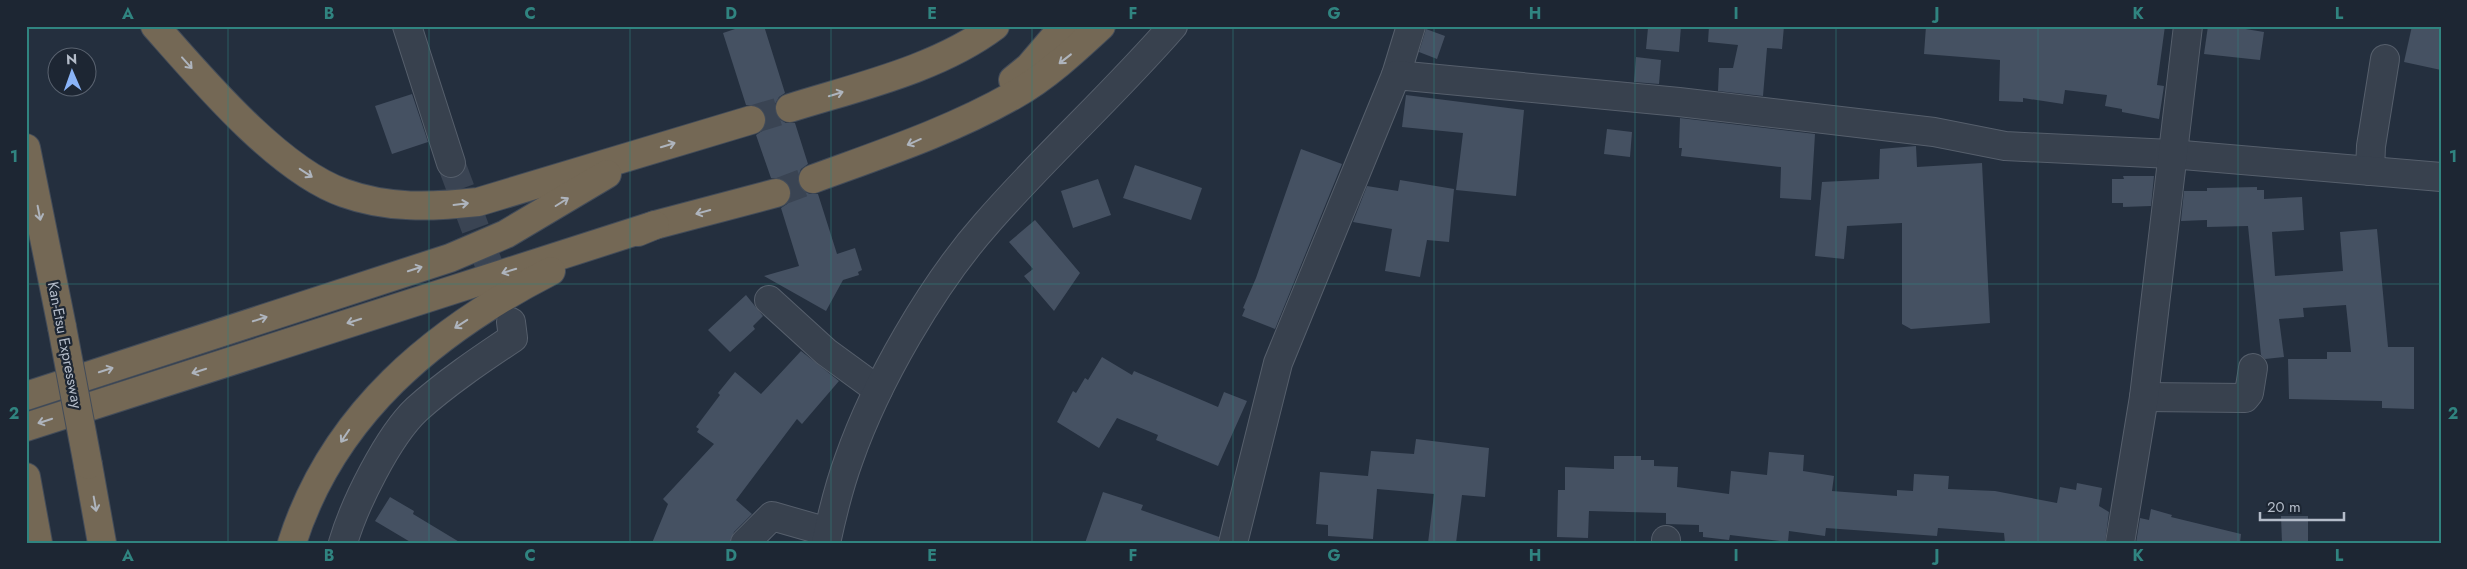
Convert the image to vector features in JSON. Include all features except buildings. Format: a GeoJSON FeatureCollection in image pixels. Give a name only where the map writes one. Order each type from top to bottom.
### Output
{"type":"FeatureCollection","features":[{"type":"Feature","properties":{"kind":"highway"},"geometry":{"type":"LineString","coordinates":[[155,26],[207,85],[260,136],[304,172],[342,193],[389,205],[433,207],[478,202],[751,120]]}},
{"type":"Feature","properties":{"kind":"highway"},"geometry":{"type":"LineString","coordinates":[[959,122],[995,96],[1028,66],[1064,26]]}},
{"type":"Feature","properties":{"kind":"highway"},"geometry":{"type":"LineString","coordinates":[[813,179],[906,145],[1015,95],[1068,58],[1101,26]]}},
{"type":"Feature","properties":{"kind":"highway"},"geometry":{"type":"LineString","coordinates":[[790,108],[891,76],[942,56],[991,28]]}},
{"type":"Feature","properties":{"kind":"highway","name":"Kan-Etsu Expressway"},"geometry":{"type":"LineString","coordinates":[[26,148],[62,327],[102,543]]}},
{"type":"Feature","properties":{"kind":"highway"},"geometry":{"type":"LineString","coordinates":[[26,396],[450,258],[523,224],[640,154]]}},
{"type":"Feature","properties":{"kind":"highway"},"geometry":{"type":"LineString","coordinates":[[26,427],[655,225],[776,193]]}},
{"type":"Feature","properties":{"kind":"highway"},"geometry":{"type":"LineString","coordinates":[[292,543],[325,466],[361,414],[406,368],[457,327],[520,287],[579,257],[655,225]]}},
{"type":"Feature","properties":{"kind":"highway"},"geometry":{"type":"LineString","coordinates":[[27,481],[38,543]]}},
{"type":"Feature","properties":{"kind":"street"},"geometry":{"type":"LineString","coordinates":[[407,26],[451,163]]}},
{"type":"Feature","properties":{"kind":"street"},"geometry":{"type":"LineString","coordinates":[[745,543],[772,516],[827,537],[849,459],[878,390],[916,324],[956,261],[974,239],[1173,26]]}},
{"type":"Feature","properties":{"kind":"street"},"geometry":{"type":"LineString","coordinates":[[1233,543],[1278,362],[1396,75],[1411,26]]}},
{"type":"Feature","properties":{"kind":"street"},"geometry":{"type":"LineString","coordinates":[[2120,543],[2144,396],[2171,154],[2188,26]]}},
{"type":"Feature","properties":{"kind":"street"},"geometry":{"type":"LineString","coordinates":[[2370,171],[2371,146],[2385,59]]}},
{"type":"Feature","properties":{"kind":"street"},"geometry":{"type":"LineString","coordinates":[[1396,75],[1679,102],[1934,132],[2005,146],[2171,154],[2441,177]]}},
{"type":"Feature","properties":{"kind":"street"},"geometry":{"type":"LineString","coordinates":[[768,300],[826,352],[878,390]]}},
{"type":"Feature","properties":{"kind":"street"},"geometry":{"type":"LineString","coordinates":[[343,543],[358,504],[373,473],[416,410],[473,365],[513,338],[510,322]]}},
{"type":"Feature","properties":{"kind":"street"},"geometry":{"type":"LineString","coordinates":[[2144,396],[2245,398],[2249,393],[2253,368]]}},
{"type":"Feature","properties":{"kind":"tunnel"},"geometry":{"type":"LineString","coordinates":[[751,120],[790,108]]}},
{"type":"Feature","properties":{"kind":"tunnel"},"geometry":{"type":"LineString","coordinates":[[451,163],[502,300]]}},
{"type":"Feature","properties":{"kind":"tunnel"},"geometry":{"type":"LineString","coordinates":[[776,193],[813,179]]}}]}
